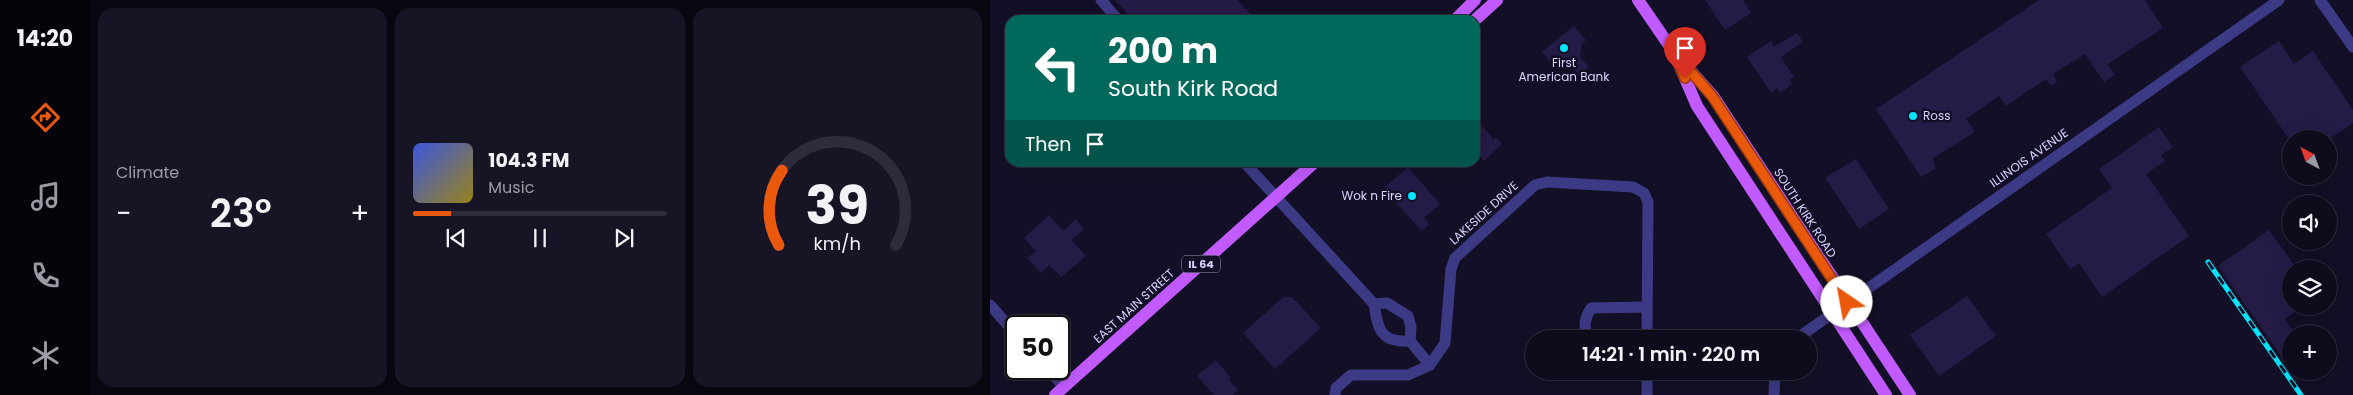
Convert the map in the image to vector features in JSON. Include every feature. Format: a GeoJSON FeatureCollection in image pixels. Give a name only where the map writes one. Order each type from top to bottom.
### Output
{"type":"FeatureCollection","features":[{"type":"Feature","properties":{"kind":"main road"},"geometry":{"type":"LineString","coordinates":[[1460,15],[1475,0]]}},
{"type":"Feature","properties":{"kind":"main road"},"geometry":{"type":"LineString","coordinates":[[1480,15],[1497,0]]}},
{"type":"Feature","properties":{"kind":"main road","name":"SOUTH KIRK ROAD"},"geometry":{"type":"LineString","coordinates":[[1638,0],[1673,51],[1712,96],[1910,395]]}},
{"type":"Feature","properties":{"kind":"main road","name":"SOUTH KIRK ROAD"},"geometry":{"type":"LineString","coordinates":[[1673,51],[1697,106],[1886,395]]}},
{"type":"Feature","properties":{"kind":"main road","name":"EAST MAIN STREET"},"geometry":{"type":"LineString","coordinates":[[1275,198],[1306,167]]}},
{"type":"Feature","properties":{"kind":"main road","name":"EAST MAIN STREET"},"geometry":{"type":"LineString","coordinates":[[1060,391],[1309,167]]}},
{"type":"Feature","properties":{"kind":"street"},"geometry":{"type":"LineString","coordinates":[[1101,0],[1114,15]]}},
{"type":"Feature","properties":{"kind":"street","name":"ILLINOIS AVENUE"},"geometry":{"type":"LineString","coordinates":[[1808,330],[2279,0]]}},
{"type":"Feature","properties":{"kind":"street"},"geometry":{"type":"LineString","coordinates":[[2320,0],[2353,47]]}},
{"type":"Feature","properties":{"kind":"street"},"geometry":{"type":"LineString","coordinates":[[1248,167],[1374,304],[1376,321],[1383,334],[1392,340],[1410,341]]}},
{"type":"Feature","properties":{"kind":"street","name":"LAKESIDE DRIVE"},"geometry":{"type":"LineString","coordinates":[[1430,365],[1445,343],[1451,269],[1455,258],[1534,186],[1547,182],[1633,187],[1644,193],[1648,202],[1647,330]]}},
{"type":"Feature","properties":{"kind":"street"},"geometry":{"type":"LineString","coordinates":[[1335,395],[1336,388],[1351,375],[1408,375],[1430,365],[1410,341],[1411,327],[1408,316],[1387,303],[1374,304]]}},
{"type":"Feature","properties":{"kind":"street"},"geometry":{"type":"LineString","coordinates":[[990,305],[1005,323]]}},
{"type":"Feature","properties":{"kind":"street"},"geometry":{"type":"LineString","coordinates":[[1585,330],[1586,316],[1592,308],[1647,307]]}},
{"type":"Feature","properties":{"kind":"street"},"geometry":{"type":"LineString","coordinates":[[1054,380],[1060,391]]}},
{"type":"Feature","properties":{"kind":"street"},"geometry":{"type":"LineString","coordinates":[[1647,380],[1647,395]]}},
{"type":"Feature","properties":{"kind":"street"},"geometry":{"type":"LineString","coordinates":[[1774,395],[1775,380]]}},
{"type":"Feature","properties":{"kind":"building"},"geometry":{"type":"Polygon","coordinates":[[[1115,0],[1237,0],[1251,15],[1128,15],[1115,0]]]}},
{"type":"Feature","properties":{"kind":"building"},"geometry":{"type":"Polygon","coordinates":[[[1705,0],[1743,0],[1751,13],[1725,30],[1705,0]]]}},
{"type":"Feature","properties":{"kind":"building"},"geometry":{"type":"Polygon","coordinates":[[[2039,0],[2145,0],[2163,28],[2108,64],[2115,75],[2104,82],[2085,54],[2053,74],[2057,82],[2051,86],[2046,79],[2006,106],[1999,96],[1966,119],[1975,132],[1933,158],[1935,169],[1921,177],[1876,109],[2039,0]]]}},
{"type":"Feature","properties":{"kind":"building","name":"First American Bank"},"geometry":{"type":"Polygon","coordinates":[[[1574,26],[1586,40],[1582,44],[1580,57],[1589,67],[1579,75],[1571,65],[1559,64],[1555,67],[1542,52],[1574,26]]]}},
{"type":"Feature","properties":{"kind":"building"},"geometry":{"type":"Polygon","coordinates":[[[1797,33],[1803,42],[1781,57],[1794,77],[1790,80],[1792,84],[1780,93],[1777,88],[1771,93],[1747,57],[1771,41],[1774,47],[1797,33]]]}},
{"type":"Feature","properties":{"kind":"building"},"geometry":{"type":"Polygon","coordinates":[[[2279,41],[2294,64],[2313,51],[2353,110],[2353,123],[2338,133],[2338,130],[2283,130],[2240,67],[2279,41]]]}},
{"type":"Feature","properties":{"kind":"building"},"geometry":{"type":"Polygon","coordinates":[[[1480,124],[1494,140],[1496,137],[1502,144],[1484,161],[1480,157],[1480,124]]]}},
{"type":"Feature","properties":{"kind":"building"},"geometry":{"type":"Polygon","coordinates":[[[2159,127],[2173,147],[2161,155],[2165,161],[2146,174],[2189,236],[2102,297],[2079,263],[2070,269],[2046,234],[2112,188],[2099,169],[2159,127]]]}},
{"type":"Feature","properties":{"kind":"building"},"geometry":{"type":"Polygon","coordinates":[[[1856,159],[1889,209],[1859,229],[1825,178],[1856,159]]]}},
{"type":"Feature","properties":{"kind":"building","name":"Wok n Fire"},"geometry":{"type":"Polygon","coordinates":[[[1408,167],[1440,204],[1424,218],[1429,224],[1422,231],[1383,189],[1408,167]]]}},
{"type":"Feature","properties":{"kind":"building"},"geometry":{"type":"Polygon","coordinates":[[[1049,215],[1063,231],[1076,219],[1084,229],[1071,240],[1086,256],[1061,277],[1049,265],[1041,273],[1027,258],[1036,251],[1024,238],[1049,215]]]}},
{"type":"Feature","properties":{"kind":"building"},"geometry":{"type":"Polygon","coordinates":[[[2269,230],[2291,260],[2282,260],[2282,315],[2291,315],[2285,319],[2289,325],[2282,325],[2282,357],[2218,266],[2269,230]]]}},
{"type":"Feature","properties":{"kind":"building"},"geometry":{"type":"Polygon","coordinates":[[[1967,296],[1996,336],[1939,376],[1910,335],[1967,296]]]}},
{"type":"Feature","properties":{"kind":"building"},"geometry":{"type":"Polygon","coordinates":[[[1283,297],[1292,297],[1321,328],[1275,369],[1243,333],[1283,297]]]}},
{"type":"Feature","properties":{"kind":"building"},"geometry":{"type":"Polygon","coordinates":[[[1216,360],[1238,390],[1232,395],[1214,395],[1197,376],[1216,360]]]}},
{"type":"Feature","properties":{"kind":"railway"},"geometry":{"type":"LineString","coordinates":[[2208,262],[2301,395]]}},
{"type":"Feature","properties":{"kind":"place","name":"First American Bank"},"geometry":{"type":"Point","coordinates":[1564,48]}},
{"type":"Feature","properties":{"kind":"place","name":"Ross"},"geometry":{"type":"Point","coordinates":[1913,116]}},
{"type":"Feature","properties":{"kind":"place","name":"Wok n Fire"},"geometry":{"type":"Point","coordinates":[1412,196]}},
{"type":"Feature","properties":{"kind":"route"},"geometry":{"type":"LineString","coordinates":[[1685,78],[1673,51],[1712,96],[1847,302]]}}]}
